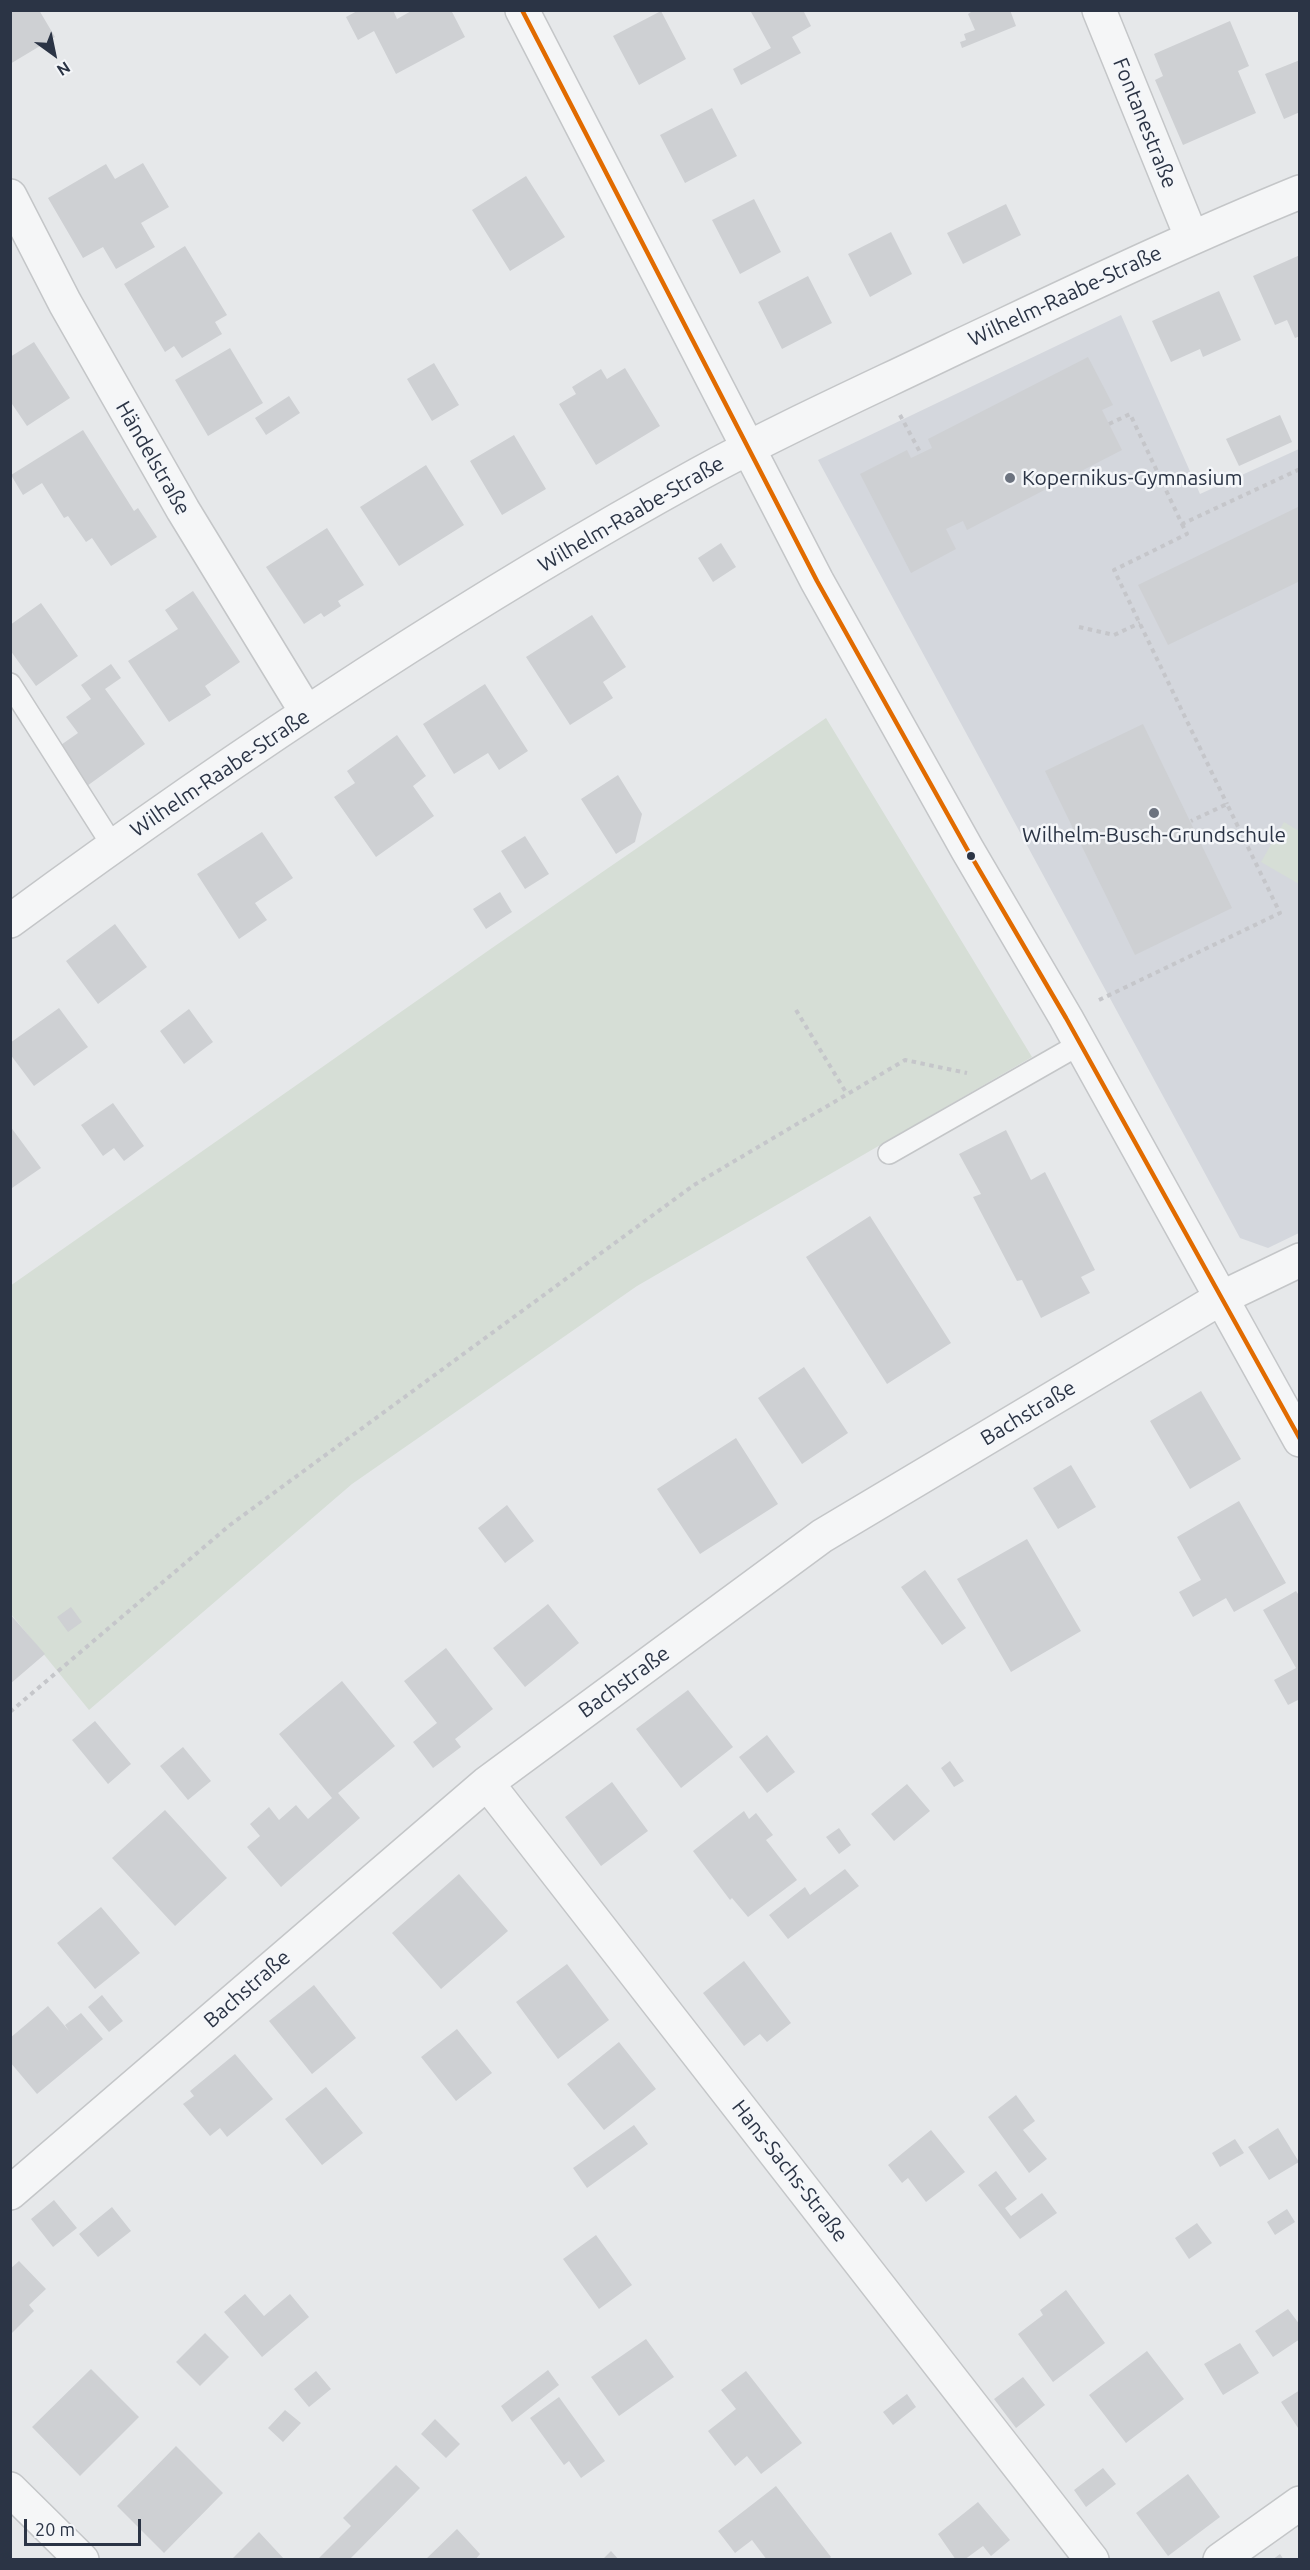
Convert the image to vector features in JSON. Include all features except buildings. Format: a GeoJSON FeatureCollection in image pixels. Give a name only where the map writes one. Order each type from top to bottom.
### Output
{"type":"FeatureCollection","features":[{"type":"Feature","properties":{"kind":"street"},"geometry":{"type":"LineString","coordinates":[[522,10],[746,449],[817,581],[967,849],[1080,1044],[1299,1440]]}},
{"type":"Feature","properties":{"kind":"street","name":"Fontanestraße"},"geometry":{"type":"LineString","coordinates":[[1099,10],[1191,236]]}},
{"type":"Feature","properties":{"kind":"street","name":"Wilhelm-Raabe-Straße"},"geometry":{"type":"LineString","coordinates":[[10,921],[113,846],[307,713],[478,603],[626,515],[746,449],[883,383],[1191,236],[1299,192]]}},
{"type":"Feature","properties":{"kind":"street","name":"Händelstraße"},"geometry":{"type":"LineString","coordinates":[[10,196],[65,303],[183,510],[307,713]]}},
{"type":"Feature","properties":{"kind":"street","name":"Bachstraße"},"geometry":{"type":"LineString","coordinates":[[10,2193],[487,1783],[822,1536],[1221,1298],[1299,1260]]}},
{"type":"Feature","properties":{"kind":"street","name":"Hans-Sachs-Straße"},"geometry":{"type":"LineString","coordinates":[[487,1783],[1092,2559]]}},
{"type":"Feature","properties":{"kind":"street"},"geometry":{"type":"LineString","coordinates":[[10,2489],[82,2559]]}},
{"type":"Feature","properties":{"kind":"street"},"geometry":{"type":"LineString","coordinates":[[1220,2559],[1299,2503]]}},
{"type":"Feature","properties":{"kind":"lane"},"geometry":{"type":"LineString","coordinates":[[10,684],[113,846]]}},
{"type":"Feature","properties":{"kind":"lane"},"geometry":{"type":"LineString","coordinates":[[889,1153],[1080,1044]]}},
{"type":"Feature","properties":{"kind":"path"},"geometry":{"type":"LineString","coordinates":[[883,383],[921,454]]}},
{"type":"Feature","properties":{"kind":"path"},"geometry":{"type":"LineString","coordinates":[[1098,1001],[1280,913],[1114,570],[1187,534],[1131,414],[1108,424]]}},
{"type":"Feature","properties":{"kind":"path"},"geometry":{"type":"LineString","coordinates":[[1182,524],[1299,469]]}},
{"type":"Feature","properties":{"kind":"path"},"geometry":{"type":"LineString","coordinates":[[1079,627],[1114,635],[1140,623]]}},
{"type":"Feature","properties":{"kind":"path"},"geometry":{"type":"LineString","coordinates":[[1191,821],[1227,804]]}},
{"type":"Feature","properties":{"kind":"path"},"geometry":{"type":"LineString","coordinates":[[796,1010],[847,1094]]}},
{"type":"Feature","properties":{"kind":"path"},"geometry":{"type":"LineString","coordinates":[[10,1712],[230,1525],[694,1185],[904,1060],[1008,1084]]}},
{"type":"Feature","properties":{"kind":"shaded area","name":"Wilhelm-Busch-Grundschule"},"geometry":{"type":"Polygon","coordinates":[[[1121,315],[1200,494],[1299,449],[1299,1233],[1268,1248],[1240,1238],[818,460],[1121,315]]]}},
{"type":"Feature","properties":{"kind":"shaded area"},"geometry":{"type":"Polygon","coordinates":[[[826,718],[1032,1057],[637,1286],[352,1484],[89,1710],[11,1614],[10,1286],[492,948],[826,718]]]}},
{"type":"Feature","properties":{"kind":"shaded area"},"geometry":{"type":"Polygon","coordinates":[[[1284,822],[1299,831],[1299,884],[1261,862],[1284,822]]]}},
{"type":"Feature","properties":{"kind":"transit line"},"geometry":{"type":"LineString","coordinates":[[522,10],[817,581],[967,849],[1066,1018],[1300,1439]]}},
{"type":"Feature","properties":{"kind":"place","name":"Kopernikus-Gymnasium"},"geometry":{"type":"Point","coordinates":[1010,478]}},
{"type":"Feature","properties":{"kind":"place","name":"Wilhelm-Busch-Grundschule"},"geometry":{"type":"Point","coordinates":[1154,813]}}]}
